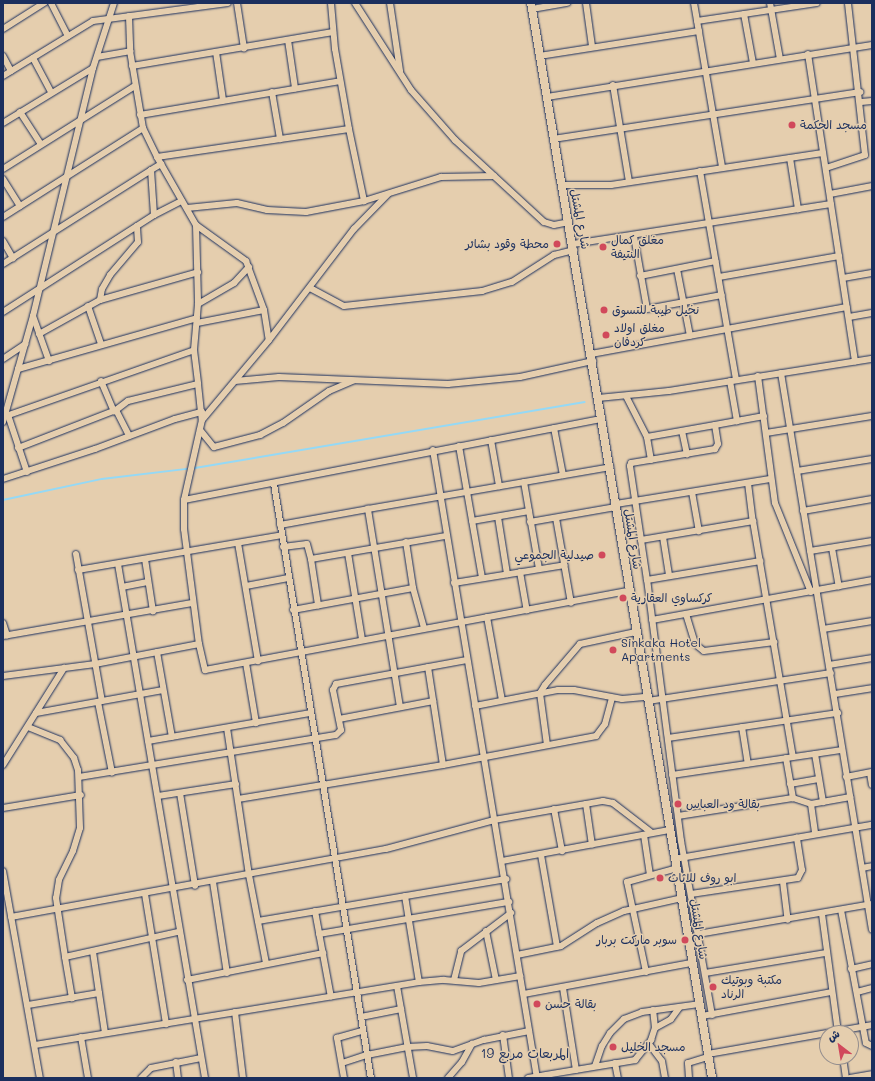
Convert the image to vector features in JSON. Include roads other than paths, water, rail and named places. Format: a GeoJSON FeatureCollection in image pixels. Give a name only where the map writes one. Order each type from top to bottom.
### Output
{"type":"FeatureCollection","features":[{"type":"Feature","properties":{"kind":"street"},"geometry":{"type":"LineString","coordinates":[[3,29],[44,3]]}},
{"type":"Feature","properties":{"kind":"street"},"geometry":{"type":"LineString","coordinates":[[51,3],[68,36]]}},
{"type":"Feature","properties":{"kind":"street"},"geometry":{"type":"LineString","coordinates":[[3,422],[7,415],[33,316],[93,68],[114,3]]}},
{"type":"Feature","properties":{"kind":"street"},"geometry":{"type":"LineString","coordinates":[[180,3],[181,10]]}},
{"type":"Feature","properties":{"kind":"street"},"geometry":{"type":"LineString","coordinates":[[3,76],[93,21],[110,17],[181,10],[228,3]]}},
{"type":"Feature","properties":{"kind":"street"},"geometry":{"type":"LineString","coordinates":[[237,3],[244,48]]}},
{"type":"Feature","properties":{"kind":"street"},"geometry":{"type":"LineString","coordinates":[[331,3],[333,32],[340,81],[364,201]]}},
{"type":"Feature","properties":{"kind":"street"},"geometry":{"type":"LineString","coordinates":[[355,3],[368,20],[401,75],[432,115],[494,176],[544,222],[554,225],[569,222]]}},
{"type":"Feature","properties":{"kind":"street"},"geometry":{"type":"LineString","coordinates":[[390,3],[401,75]]}},
{"type":"Feature","properties":{"kind":"street"},"geometry":{"type":"LineString","coordinates":[[531,6],[567,3]]}},
{"type":"Feature","properties":{"kind":"street"},"geometry":{"type":"LineString","coordinates":[[586,3],[592,46]]}},
{"type":"Feature","properties":{"kind":"street"},"geometry":{"type":"LineString","coordinates":[[694,3],[722,167]]}},
{"type":"Feature","properties":{"kind":"street"},"geometry":{"type":"LineString","coordinates":[[770,3],[780,59]]}},
{"type":"Feature","properties":{"kind":"street"},"geometry":{"type":"LineString","coordinates":[[697,21],[817,3]]}},
{"type":"Feature","properties":{"kind":"street"},"geometry":{"type":"LineString","coordinates":[[826,168],[865,155],[860,92],[848,3]]}},
{"type":"Feature","properties":{"kind":"street","name":"شارع المشتل"},"geometry":{"type":"LineString","coordinates":[[531,6],[553,139],[574,247],[629,592],[712,1078]]}},
{"type":"Feature","properties":{"kind":"street"},"geometry":{"type":"LineString","coordinates":[[744,14],[753,63]]}},
{"type":"Feature","properties":{"kind":"street"},"geometry":{"type":"LineString","coordinates":[[129,16],[132,66],[140,115],[144,128],[157,157],[196,225],[198,304],[194,350],[202,420],[184,500],[186,551],[192,603],[198,644],[205,670],[300,653],[362,639],[629,592]]}},
{"type":"Feature","properties":{"kind":"street"},"geometry":{"type":"LineString","coordinates":[[539,56],[592,46],[699,31]]}},
{"type":"Feature","properties":{"kind":"street"},"geometry":{"type":"LineString","coordinates":[[132,66],[333,32]]}},
{"type":"Feature","properties":{"kind":"street"},"geometry":{"type":"LineString","coordinates":[[288,40],[295,88]]}},
{"type":"Feature","properties":{"kind":"street"},"geometry":{"type":"LineString","coordinates":[[547,97],[705,70],[872,45]]}},
{"type":"Feature","properties":{"kind":"street"},"geometry":{"type":"LineString","coordinates":[[97,57],[130,51]]}},
{"type":"Feature","properties":{"kind":"street"},"geometry":{"type":"LineString","coordinates":[[216,52],[223,100]]}},
{"type":"Feature","properties":{"kind":"street"},"geometry":{"type":"LineString","coordinates":[[808,54],[855,361]]}},
{"type":"Feature","properties":{"kind":"street"},"geometry":{"type":"LineString","coordinates":[[3,56],[11,71]]}},
{"type":"Feature","properties":{"kind":"street"},"geometry":{"type":"LineString","coordinates":[[32,58],[51,92]]}},
{"type":"Feature","properties":{"kind":"street"},"geometry":{"type":"LineString","coordinates":[[3,123],[51,92],[93,68]]}},
{"type":"Feature","properties":{"kind":"street"},"geometry":{"type":"LineString","coordinates":[[140,115],[340,81]]}},
{"type":"Feature","properties":{"kind":"street"},"geometry":{"type":"LineString","coordinates":[[613,85],[629,182]]}},
{"type":"Feature","properties":{"kind":"street"},"geometry":{"type":"LineString","coordinates":[[3,169],[135,86]]}},
{"type":"Feature","properties":{"kind":"street"},"geometry":{"type":"LineString","coordinates":[[272,92],[280,139]]}},
{"type":"Feature","properties":{"kind":"street"},"geometry":{"type":"LineString","coordinates":[[553,139],[621,130],[815,97],[860,92]]}},
{"type":"Feature","properties":{"kind":"street"},"geometry":{"type":"LineString","coordinates":[[861,102],[872,101]]}},
{"type":"Feature","properties":{"kind":"street"},"geometry":{"type":"LineString","coordinates":[[20,112],[41,144]]}},
{"type":"Feature","properties":{"kind":"street"},"geometry":{"type":"LineString","coordinates":[[3,217],[144,128]]}},
{"type":"Feature","properties":{"kind":"street"},"geometry":{"type":"LineString","coordinates":[[157,157],[349,129]]}},
{"type":"Feature","properties":{"kind":"street"},"geometry":{"type":"LineString","coordinates":[[562,186],[629,182],[823,153]]}},
{"type":"Feature","properties":{"kind":"street"},"geometry":{"type":"LineString","coordinates":[[790,158],[798,209]]}},
{"type":"Feature","properties":{"kind":"street"},"geometry":{"type":"LineString","coordinates":[[3,264],[161,164]]}},
{"type":"Feature","properties":{"kind":"street"},"geometry":{"type":"LineString","coordinates":[[151,170],[154,215]]}},
{"type":"Feature","properties":{"kind":"street"},"geometry":{"type":"LineString","coordinates":[[700,171],[728,330],[737,421]]}},
{"type":"Feature","properties":{"kind":"street"},"geometry":{"type":"LineString","coordinates":[[187,208],[237,203],[267,210],[306,212],[364,201],[441,177],[494,176]]}},
{"type":"Feature","properties":{"kind":"street"},"geometry":{"type":"LineString","coordinates":[[3,179],[20,206]]}},
{"type":"Feature","properties":{"kind":"street"},"geometry":{"type":"LineString","coordinates":[[830,194],[872,186]]}},
{"type":"Feature","properties":{"kind":"street"},"geometry":{"type":"LineString","coordinates":[[202,420],[269,340],[354,229],[388,194]]}},
{"type":"Feature","properties":{"kind":"street"},"geometry":{"type":"LineString","coordinates":[[3,312],[154,215],[182,201]]}},
{"type":"Feature","properties":{"kind":"street"},"geometry":{"type":"LineString","coordinates":[[310,288],[344,306],[482,291],[512,282],[554,255],[574,247],[709,222],[831,204]]}},
{"type":"Feature","properties":{"kind":"street"},"geometry":{"type":"LineString","coordinates":[[196,225],[242,257],[249,267],[264,310],[269,340]]}},
{"type":"Feature","properties":{"kind":"street"},"geometry":{"type":"LineString","coordinates":[[100,300],[102,289],[110,274],[138,242],[137,226]]}},
{"type":"Feature","properties":{"kind":"street"},"geometry":{"type":"LineString","coordinates":[[634,236],[647,309],[722,295]]}},
{"type":"Feature","properties":{"kind":"street"},"geometry":{"type":"LineString","coordinates":[[3,241],[13,258]]}},
{"type":"Feature","properties":{"kind":"street"},"geometry":{"type":"LineString","coordinates":[[719,277],[839,256]]}},
{"type":"Feature","properties":{"kind":"street"},"geometry":{"type":"LineString","coordinates":[[640,276],[716,260]]}},
{"type":"Feature","properties":{"kind":"street"},"geometry":{"type":"LineString","coordinates":[[198,304],[234,283],[249,267]]}},
{"type":"Feature","properties":{"kind":"street"},"geometry":{"type":"LineString","coordinates":[[677,268],[690,336]]}},
{"type":"Feature","properties":{"kind":"street"},"geometry":{"type":"LineString","coordinates":[[39,334],[100,300],[198,272]]}},
{"type":"Feature","properties":{"kind":"street"},"geometry":{"type":"LineString","coordinates":[[843,278],[872,273]]}},
{"type":"Feature","properties":{"kind":"street"},"geometry":{"type":"LineString","coordinates":[[88,306],[101,344]]}},
{"type":"Feature","properties":{"kind":"street"},"geometry":{"type":"LineString","coordinates":[[235,381],[278,377],[357,380],[402,384],[492,381],[690,336],[847,307]]}},
{"type":"Feature","properties":{"kind":"street"},"geometry":{"type":"LineString","coordinates":[[18,369],[50,361],[101,344],[197,320],[264,310]]}},
{"type":"Feature","properties":{"kind":"street"},"geometry":{"type":"LineString","coordinates":[[849,317],[872,313]]}},
{"type":"Feature","properties":{"kind":"street"},"geometry":{"type":"LineString","coordinates":[[33,316],[50,361]]}},
{"type":"Feature","properties":{"kind":"street"},"geometry":{"type":"LineString","coordinates":[[3,358],[25,344]]}},
{"type":"Feature","properties":{"kind":"street"},"geometry":{"type":"LineString","coordinates":[[7,415],[101,381],[194,350]]}},
{"type":"Feature","properties":{"kind":"street"},"geometry":{"type":"LineString","coordinates":[[598,398],[626,396],[733,381],[872,359]]}},
{"type":"Feature","properties":{"kind":"street"},"geometry":{"type":"LineString","coordinates":[[781,373],[810,551],[814,591],[823,629],[835,694],[846,777],[869,904],[872,930]]}},
{"type":"Feature","properties":{"kind":"street"},"geometry":{"type":"LineString","coordinates":[[758,376],[764,416],[770,478],[780,522],[814,591]]}},
{"type":"Feature","properties":{"kind":"street"},"geometry":{"type":"LineString","coordinates":[[200,430],[214,447],[260,435],[284,423],[329,391],[357,380]]}},
{"type":"Feature","properties":{"kind":"street"},"geometry":{"type":"LineString","coordinates":[[101,381],[128,436]]}},
{"type":"Feature","properties":{"kind":"street"},"geometry":{"type":"LineString","coordinates":[[18,448],[115,411],[128,401],[198,384]]}},
{"type":"Feature","properties":{"kind":"street"},"geometry":{"type":"LineString","coordinates":[[626,396],[647,437],[650,460]]}},
{"type":"Feature","properties":{"kind":"street"},"geometry":{"type":"LineString","coordinates":[[3,406],[10,402]]}},
{"type":"Feature","properties":{"kind":"street"},"geometry":{"type":"LineString","coordinates":[[3,479],[202,412]]}},
{"type":"Feature","properties":{"kind":"street"},"geometry":{"type":"LineString","coordinates":[[7,415],[27,472]]}},
{"type":"Feature","properties":{"kind":"street"},"geometry":{"type":"LineString","coordinates":[[647,437],[764,416]]}},
{"type":"Feature","properties":{"kind":"street"},"geometry":{"type":"LineString","coordinates":[[766,433],[872,416]]}},
{"type":"Feature","properties":{"kind":"street"},"geometry":{"type":"LineString","coordinates":[[184,500],[274,484],[433,450],[602,419]]}},
{"type":"Feature","properties":{"kind":"street"},"geometry":{"type":"LineString","coordinates":[[712,1014],[678,816],[630,464],[715,449],[718,444],[715,425]]}},
{"type":"Feature","properties":{"kind":"street"},"geometry":{"type":"LineString","coordinates":[[554,428],[563,475]]}},
{"type":"Feature","properties":{"kind":"street"},"geometry":{"type":"LineString","coordinates":[[682,431],[687,454]]}},
{"type":"Feature","properties":{"kind":"street"},"geometry":{"type":"LineString","coordinates":[[491,440],[498,486]]}},
{"type":"Feature","properties":{"kind":"street"},"geometry":{"type":"LineString","coordinates":[[459,446],[482,578]]}},
{"type":"Feature","properties":{"kind":"street"},"geometry":{"type":"LineString","coordinates":[[433,450],[483,758],[506,879],[510,913],[524,994],[528,1031],[537,1077]]}},
{"type":"Feature","properties":{"kind":"street"},"geometry":{"type":"LineString","coordinates":[[797,471],[872,459]]}},
{"type":"Feature","properties":{"kind":"street"},"geometry":{"type":"LineString","coordinates":[[280,525],[610,467]]}},
{"type":"Feature","properties":{"kind":"street"},"geometry":{"type":"LineString","coordinates":[[530,522],[635,501],[748,483],[770,478]]}},
{"type":"Feature","properties":{"kind":"street"},"geometry":{"type":"LineString","coordinates":[[524,482],[539,569]]}},
{"type":"Feature","properties":{"kind":"street"},"geometry":{"type":"LineString","coordinates":[[748,483],[753,521],[788,721],[790,784],[793,798]]}},
{"type":"Feature","properties":{"kind":"street"},"geometry":{"type":"LineString","coordinates":[[274,484],[314,739],[358,994],[362,1031],[370,1078]]}},
{"type":"Feature","properties":{"kind":"street"},"geometry":{"type":"LineString","coordinates":[[692,492],[699,531]]}},
{"type":"Feature","properties":{"kind":"street"},"geometry":{"type":"LineString","coordinates":[[803,511],[872,500]]}},
{"type":"Feature","properties":{"kind":"street"},"geometry":{"type":"LineString","coordinates":[[368,509],[387,635],[400,707]]}},
{"type":"Feature","properties":{"kind":"street"},"geometry":{"type":"LineString","coordinates":[[472,521],[529,512]]}},
{"type":"Feature","properties":{"kind":"street"},"geometry":{"type":"LineString","coordinates":[[498,517],[507,574]]}},
{"type":"Feature","properties":{"kind":"street"},"geometry":{"type":"LineString","coordinates":[[556,518],[571,603]]}},
{"type":"Feature","properties":{"kind":"street"},"geometry":{"type":"LineString","coordinates":[[641,540],[753,521]]}},
{"type":"Feature","properties":{"kind":"street"},"geometry":{"type":"LineString","coordinates":[[78,570],[282,536]]}},
{"type":"Feature","properties":{"kind":"street"},"geometry":{"type":"LineString","coordinates":[[311,559],[446,536]]}},
{"type":"Feature","properties":{"kind":"street"},"geometry":{"type":"LineString","coordinates":[[662,537],[669,576]]}},
{"type":"Feature","properties":{"kind":"street"},"geometry":{"type":"LineString","coordinates":[[810,551],[872,541]]}},
{"type":"Feature","properties":{"kind":"street"},"geometry":{"type":"LineString","coordinates":[[406,542],[413,588],[424,628]]}},
{"type":"Feature","properties":{"kind":"street"},"geometry":{"type":"LineString","coordinates":[[238,543],[258,661]]}},
{"type":"Feature","properties":{"kind":"street"},"geometry":{"type":"LineString","coordinates":[[283,547],[307,544],[311,559],[318,605]]}},
{"type":"Feature","properties":{"kind":"street"},"geometry":{"type":"LineString","coordinates":[[832,548],[839,586]]}},
{"type":"Feature","properties":{"kind":"street"},"geometry":{"type":"LineString","coordinates":[[348,553],[362,639]]}},
{"type":"Feature","properties":{"kind":"street"},"geometry":{"type":"LineString","coordinates":[[76,554],[112,773]]}},
{"type":"Feature","properties":{"kind":"street"},"geometry":{"type":"LineString","coordinates":[[145,559],[153,611]]}},
{"type":"Feature","properties":{"kind":"street"},"geometry":{"type":"LineString","coordinates":[[646,580],[760,561]]}},
{"type":"Feature","properties":{"kind":"street"},"geometry":{"type":"LineString","coordinates":[[118,564],[158,796],[178,932],[205,1078]]}},
{"type":"Feature","properties":{"kind":"street"},"geometry":{"type":"LineString","coordinates":[[454,583],[564,565]]}},
{"type":"Feature","properties":{"kind":"street"},"geometry":{"type":"LineString","coordinates":[[520,572],[527,610]]}},
{"type":"Feature","properties":{"kind":"street"},"geometry":{"type":"LineString","coordinates":[[246,586],[288,578]]}},
{"type":"Feature","properties":{"kind":"street"},"geometry":{"type":"LineString","coordinates":[[652,620],[872,580]]}},
{"type":"Feature","properties":{"kind":"street"},"geometry":{"type":"LineString","coordinates":[[122,587],[148,582]]}},
{"type":"Feature","properties":{"kind":"street"},"geometry":{"type":"LineString","coordinates":[[293,610],[413,588]]}},
{"type":"Feature","properties":{"kind":"street"},"geometry":{"type":"LineString","coordinates":[[3,623],[5,635],[127,616],[192,603]]}},
{"type":"Feature","properties":{"kind":"street"},"geometry":{"type":"LineString","coordinates":[[686,614],[695,644],[704,651],[774,642]]}},
{"type":"Feature","properties":{"kind":"street"},"geometry":{"type":"LineString","coordinates":[[487,617],[502,700]]}},
{"type":"Feature","properties":{"kind":"street"},"geometry":{"type":"LineString","coordinates":[[823,629],[872,621]]}},
{"type":"Feature","properties":{"kind":"street"},"geometry":{"type":"LineString","coordinates":[[547,745],[540,693],[580,644],[636,632]]}},
{"type":"Feature","properties":{"kind":"street"},"geometry":{"type":"LineString","coordinates":[[3,676],[95,664],[198,644]]}},
{"type":"Feature","properties":{"kind":"street"},"geometry":{"type":"LineString","coordinates":[[157,652],[172,737]]}},
{"type":"Feature","properties":{"kind":"street"},"geometry":{"type":"LineString","coordinates":[[829,665],[872,658]]}},
{"type":"Feature","properties":{"kind":"street"},"geometry":{"type":"LineString","coordinates":[[79,777],[112,773],[314,739],[340,733],[333,686],[467,660]]}},
{"type":"Feature","properties":{"kind":"street"},"geometry":{"type":"LineString","coordinates":[[246,663],[256,723]]}},
{"type":"Feature","properties":{"kind":"street"},"geometry":{"type":"LineString","coordinates":[[428,667],[443,765]]}},
{"type":"Feature","properties":{"kind":"street"},"geometry":{"type":"LineString","coordinates":[[3,765],[64,668]]}},
{"type":"Feature","properties":{"kind":"street"},"geometry":{"type":"LineString","coordinates":[[475,706],[540,693],[574,690],[612,698],[663,698],[831,673]]}},
{"type":"Feature","properties":{"kind":"street"},"geometry":{"type":"LineString","coordinates":[[835,694],[872,688]]}},
{"type":"Feature","properties":{"kind":"street"},"geometry":{"type":"LineString","coordinates":[[36,713],[163,690]]}},
{"type":"Feature","properties":{"kind":"street"},"geometry":{"type":"LineString","coordinates":[[238,799],[483,758],[596,736],[605,724],[612,698]]}},
{"type":"Feature","properties":{"kind":"street"},"geometry":{"type":"LineString","coordinates":[[338,719],[433,701]]}},
{"type":"Feature","properties":{"kind":"street"},"geometry":{"type":"LineString","coordinates":[[148,741],[310,713]]}},
{"type":"Feature","properties":{"kind":"street"},"geometry":{"type":"LineString","coordinates":[[668,738],[838,713]]}},
{"type":"Feature","properties":{"kind":"street"},"geometry":{"type":"LineString","coordinates":[[28,727],[51,735],[66,745],[76,764],[79,777],[81,795],[79,836],[59,880],[56,898],[72,998]]}},
{"type":"Feature","properties":{"kind":"street"},"geometry":{"type":"LineString","coordinates":[[742,727],[748,764]]}},
{"type":"Feature","properties":{"kind":"street"},"geometry":{"type":"LineString","coordinates":[[227,728],[249,875],[266,963]]}},
{"type":"Feature","properties":{"kind":"street"},"geometry":{"type":"LineString","coordinates":[[672,775],[842,750]]}},
{"type":"Feature","properties":{"kind":"street"},"geometry":{"type":"LineString","coordinates":[[815,754],[823,802]]}},
{"type":"Feature","properties":{"kind":"street"},"geometry":{"type":"LineString","coordinates":[[846,777],[871,773],[872,785]]}},
{"type":"Feature","properties":{"kind":"street"},"geometry":{"type":"LineString","coordinates":[[790,784],[819,779]]}},
{"type":"Feature","properties":{"kind":"street"},"geometry":{"type":"LineString","coordinates":[[158,796],[236,784]]}},
{"type":"Feature","properties":{"kind":"street"},"geometry":{"type":"LineString","coordinates":[[180,793],[195,886]]}},
{"type":"Feature","properties":{"kind":"street"},"geometry":{"type":"LineString","coordinates":[[3,808],[81,795]]}},
{"type":"Feature","properties":{"kind":"street"},"geometry":{"type":"LineString","coordinates":[[678,816],[793,798],[811,804],[850,797]]}},
{"type":"Feature","properties":{"kind":"street"},"geometry":{"type":"LineString","coordinates":[[11,918],[195,886],[386,849],[494,820],[603,801],[613,803],[652,833]]}},
{"type":"Feature","properties":{"kind":"street"},"geometry":{"type":"LineString","coordinates":[[586,804],[592,845]]}},
{"type":"Feature","properties":{"kind":"street"},"geometry":{"type":"LineString","coordinates":[[811,804],[815,834]]}},
{"type":"Feature","properties":{"kind":"street"},"geometry":{"type":"LineString","coordinates":[[554,810],[562,851]]}},
{"type":"Feature","properties":{"kind":"street"},"geometry":{"type":"LineString","coordinates":[[646,972],[634,908],[627,882],[650,875],[676,863],[684,856],[797,838],[872,824]]}},
{"type":"Feature","properties":{"kind":"street"},"geometry":{"type":"LineString","coordinates":[[502,861],[541,855],[669,830]]}},
{"type":"Feature","properties":{"kind":"street"},"geometry":{"type":"LineString","coordinates":[[644,835],[650,875]]}},
{"type":"Feature","properties":{"kind":"street"},"geometry":{"type":"LineString","coordinates":[[691,894],[783,882],[795,879],[802,874],[797,838]]}},
{"type":"Feature","properties":{"kind":"street"},"geometry":{"type":"LineString","coordinates":[[541,855],[556,947]]}},
{"type":"Feature","properties":{"kind":"street"},"geometry":{"type":"LineString","coordinates":[[862,868],[872,866]]}},
{"type":"Feature","properties":{"kind":"street"},"geometry":{"type":"LineString","coordinates":[[3,871],[40,1078]]}},
{"type":"Feature","properties":{"kind":"street"},"geometry":{"type":"LineString","coordinates":[[258,921],[506,879]]}},
{"type":"Feature","properties":{"kind":"street"},"geometry":{"type":"LineString","coordinates":[[213,882],[226,973]]}},
{"type":"Feature","properties":{"kind":"street"},"geometry":{"type":"LineString","coordinates":[[783,882],[788,920]]}},
{"type":"Feature","properties":{"kind":"street"},"geometry":{"type":"LineString","coordinates":[[145,894],[166,1024]]}},
{"type":"Feature","properties":{"kind":"street"},"geometry":{"type":"LineString","coordinates":[[405,896],[419,982]]}},
{"type":"Feature","properties":{"kind":"street"},"geometry":{"type":"LineString","coordinates":[[517,955],[556,947],[597,923],[634,908],[682,898]]}},
{"type":"Feature","properties":{"kind":"street"},"geometry":{"type":"LineString","coordinates":[[319,934],[509,902]]}},
{"type":"Feature","properties":{"kind":"street"},"geometry":{"type":"LineString","coordinates":[[698,934],[788,920],[869,904]]}},
{"type":"Feature","properties":{"kind":"street"},"geometry":{"type":"LineString","coordinates":[[841,910],[866,1042],[872,1046]]}},
{"type":"Feature","properties":{"kind":"street"},"geometry":{"type":"LineString","coordinates":[[315,911],[332,997]]}},
{"type":"Feature","properties":{"kind":"street"},"geometry":{"type":"LineString","coordinates":[[454,980],[461,951],[510,913]]}},
{"type":"Feature","properties":{"kind":"street"},"geometry":{"type":"LineString","coordinates":[[822,914],[831,992],[837,1025]]}},
{"type":"Feature","properties":{"kind":"street"},"geometry":{"type":"LineString","coordinates":[[486,931],[496,980]]}},
{"type":"Feature","properties":{"kind":"street"},"geometry":{"type":"LineString","coordinates":[[65,957],[93,952],[117,944],[178,932]]}},
{"type":"Feature","properties":{"kind":"street"},"geometry":{"type":"LineString","coordinates":[[93,952],[105,1033]]}},
{"type":"Feature","properties":{"kind":"street"},"geometry":{"type":"LineString","coordinates":[[187,980],[226,973],[266,963],[323,953]]}},
{"type":"Feature","properties":{"kind":"street"},"geometry":{"type":"LineString","coordinates":[[705,973],[826,953]]}},
{"type":"Feature","properties":{"kind":"street"},"geometry":{"type":"LineString","coordinates":[[524,994],[692,963]]}},
{"type":"Feature","properties":{"kind":"street"},"geometry":{"type":"LineString","coordinates":[[851,969],[872,964]]}},
{"type":"Feature","properties":{"kind":"street"},"geometry":{"type":"LineString","coordinates":[[35,1045],[235,1012],[358,994],[419,982],[454,980],[472,983],[520,976]]}},
{"type":"Feature","properties":{"kind":"street"},"geometry":{"type":"LineString","coordinates":[[397,986],[413,1078]]}},
{"type":"Feature","properties":{"kind":"street"},"geometry":{"type":"LineString","coordinates":[[563,988],[576,1070]]}},
{"type":"Feature","properties":{"kind":"street"},"geometry":{"type":"LineString","coordinates":[[856,992],[872,988]]}},
{"type":"Feature","properties":{"kind":"street"},"geometry":{"type":"LineString","coordinates":[[28,1006],[99,992]]}},
{"type":"Feature","properties":{"kind":"street"},"geometry":{"type":"LineString","coordinates":[[702,1016],[831,992]]}},
{"type":"Feature","properties":{"kind":"street"},"geometry":{"type":"LineString","coordinates":[[595,1066],[602,1046],[616,1025],[633,1014],[700,1004]]}},
{"type":"Feature","properties":{"kind":"street"},"geometry":{"type":"LineString","coordinates":[[655,1028],[671,1019],[679,1008]]}},
{"type":"Feature","properties":{"kind":"street"},"geometry":{"type":"LineString","coordinates":[[361,1017],[401,1009]]}},
{"type":"Feature","properties":{"kind":"street"},"geometry":{"type":"LineString","coordinates":[[528,1078],[635,1060],[649,1044],[655,1028],[653,1010]]}},
{"type":"Feature","properties":{"kind":"street"},"geometry":{"type":"LineString","coordinates":[[235,1012],[242,1078]]}},
{"type":"Feature","properties":{"kind":"street"},"geometry":{"type":"LineString","coordinates":[[859,1028],[872,1025]]}},
{"type":"Feature","properties":{"kind":"street"},"geometry":{"type":"LineString","coordinates":[[344,1078],[338,1037],[362,1031]]}},
{"type":"Feature","properties":{"kind":"street"},"geometry":{"type":"LineString","coordinates":[[342,1063],[367,1055],[407,1047],[427,1046],[453,1051],[503,1035],[528,1031]]}},
{"type":"Feature","properties":{"kind":"street"},"geometry":{"type":"LineString","coordinates":[[503,1035],[509,1078]]}},
{"type":"Feature","properties":{"kind":"street"},"geometry":{"type":"LineString","coordinates":[[689,1078],[688,1063],[708,1055],[819,1035]]}},
{"type":"Feature","properties":{"kind":"street"},"geometry":{"type":"LineString","coordinates":[[81,1037],[88,1078]]}},
{"type":"Feature","properties":{"kind":"street"},"geometry":{"type":"LineString","coordinates":[[448,1078],[462,1062],[472,1044]]}},
{"type":"Feature","properties":{"kind":"street"},"geometry":{"type":"LineString","coordinates":[[649,1044],[660,1057],[665,1078]]}},
{"type":"Feature","properties":{"kind":"street"},"geometry":{"type":"LineString","coordinates":[[141,1078],[151,1068],[201,1058]]}},
{"type":"Feature","properties":{"kind":"street"},"geometry":{"type":"LineString","coordinates":[[176,1062],[178,1078]]}},
{"type":"Feature","properties":{"kind":"street"},"geometry":{"type":"LineString","coordinates":[[615,1064],[618,1078]]}},
{"type":"Feature","properties":{"kind":"street"},"geometry":{"type":"LineString","coordinates":[[844,1065],[846,1078]]}},
{"type":"Feature","properties":{"kind":"street"},"geometry":{"type":"LineString","coordinates":[[850,1078],[872,1074]]}},
{"type":"Feature","properties":{"kind":"waterway"},"geometry":{"type":"LineString","coordinates":[[195,468],[584,402]]}},
{"type":"Feature","properties":{"kind":"waterway"},"geometry":{"type":"LineString","coordinates":[[3,500],[102,479],[186,469]]}},
{"type":"Feature","properties":{"kind":"place","name":"مسجد الحكمة"},"geometry":{"type":"Point","coordinates":[792,125]}},
{"type":"Feature","properties":{"kind":"place","name":"محطة وقود بشائر"},"geometry":{"type":"Point","coordinates":[557,244]}},
{"type":"Feature","properties":{"kind":"place","name":"مغلق كمال النتيفة"},"geometry":{"type":"Point","coordinates":[603,247]}},
{"type":"Feature","properties":{"kind":"place","name":"نخيل طيبة للتسوق"},"geometry":{"type":"Point","coordinates":[604,310]}},
{"type":"Feature","properties":{"kind":"place","name":"مغلق اولاد كردفان"},"geometry":{"type":"Point","coordinates":[606,335]}},
{"type":"Feature","properties":{"kind":"place","name":"صيدلية الجموعي"},"geometry":{"type":"Point","coordinates":[602,555]}},
{"type":"Feature","properties":{"kind":"place","name":"كركساوي العقارية"},"geometry":{"type":"Point","coordinates":[623,598]}},
{"type":"Feature","properties":{"kind":"place","name":"Sinkaka Hotel Apartments"},"geometry":{"type":"Point","coordinates":[613,650]}},
{"type":"Feature","properties":{"kind":"place","name":"بقالة ود العباس"},"geometry":{"type":"Point","coordinates":[678,804]}},
{"type":"Feature","properties":{"kind":"place","name":"ابو روف للاثاث"},"geometry":{"type":"Point","coordinates":[660,878]}},
{"type":"Feature","properties":{"kind":"place","name":"سوبر ماركت بربار"},"geometry":{"type":"Point","coordinates":[685,940]}},
{"type":"Feature","properties":{"kind":"place","name":"مكتبة وبوتيك الرناد"},"geometry":{"type":"Point","coordinates":[713,987]}},
{"type":"Feature","properties":{"kind":"place","name":"بقالة حسن"},"geometry":{"type":"Point","coordinates":[537,1004]}},
{"type":"Feature","properties":{"kind":"place","name":"مسجد الخليل"},"geometry":{"type":"Point","coordinates":[613,1047]}},
{"type":"Feature","properties":{"kind":"district","name":"المربعات مربع 19"},"geometry":{"type":"Point","coordinates":[525,1053]}}]}
